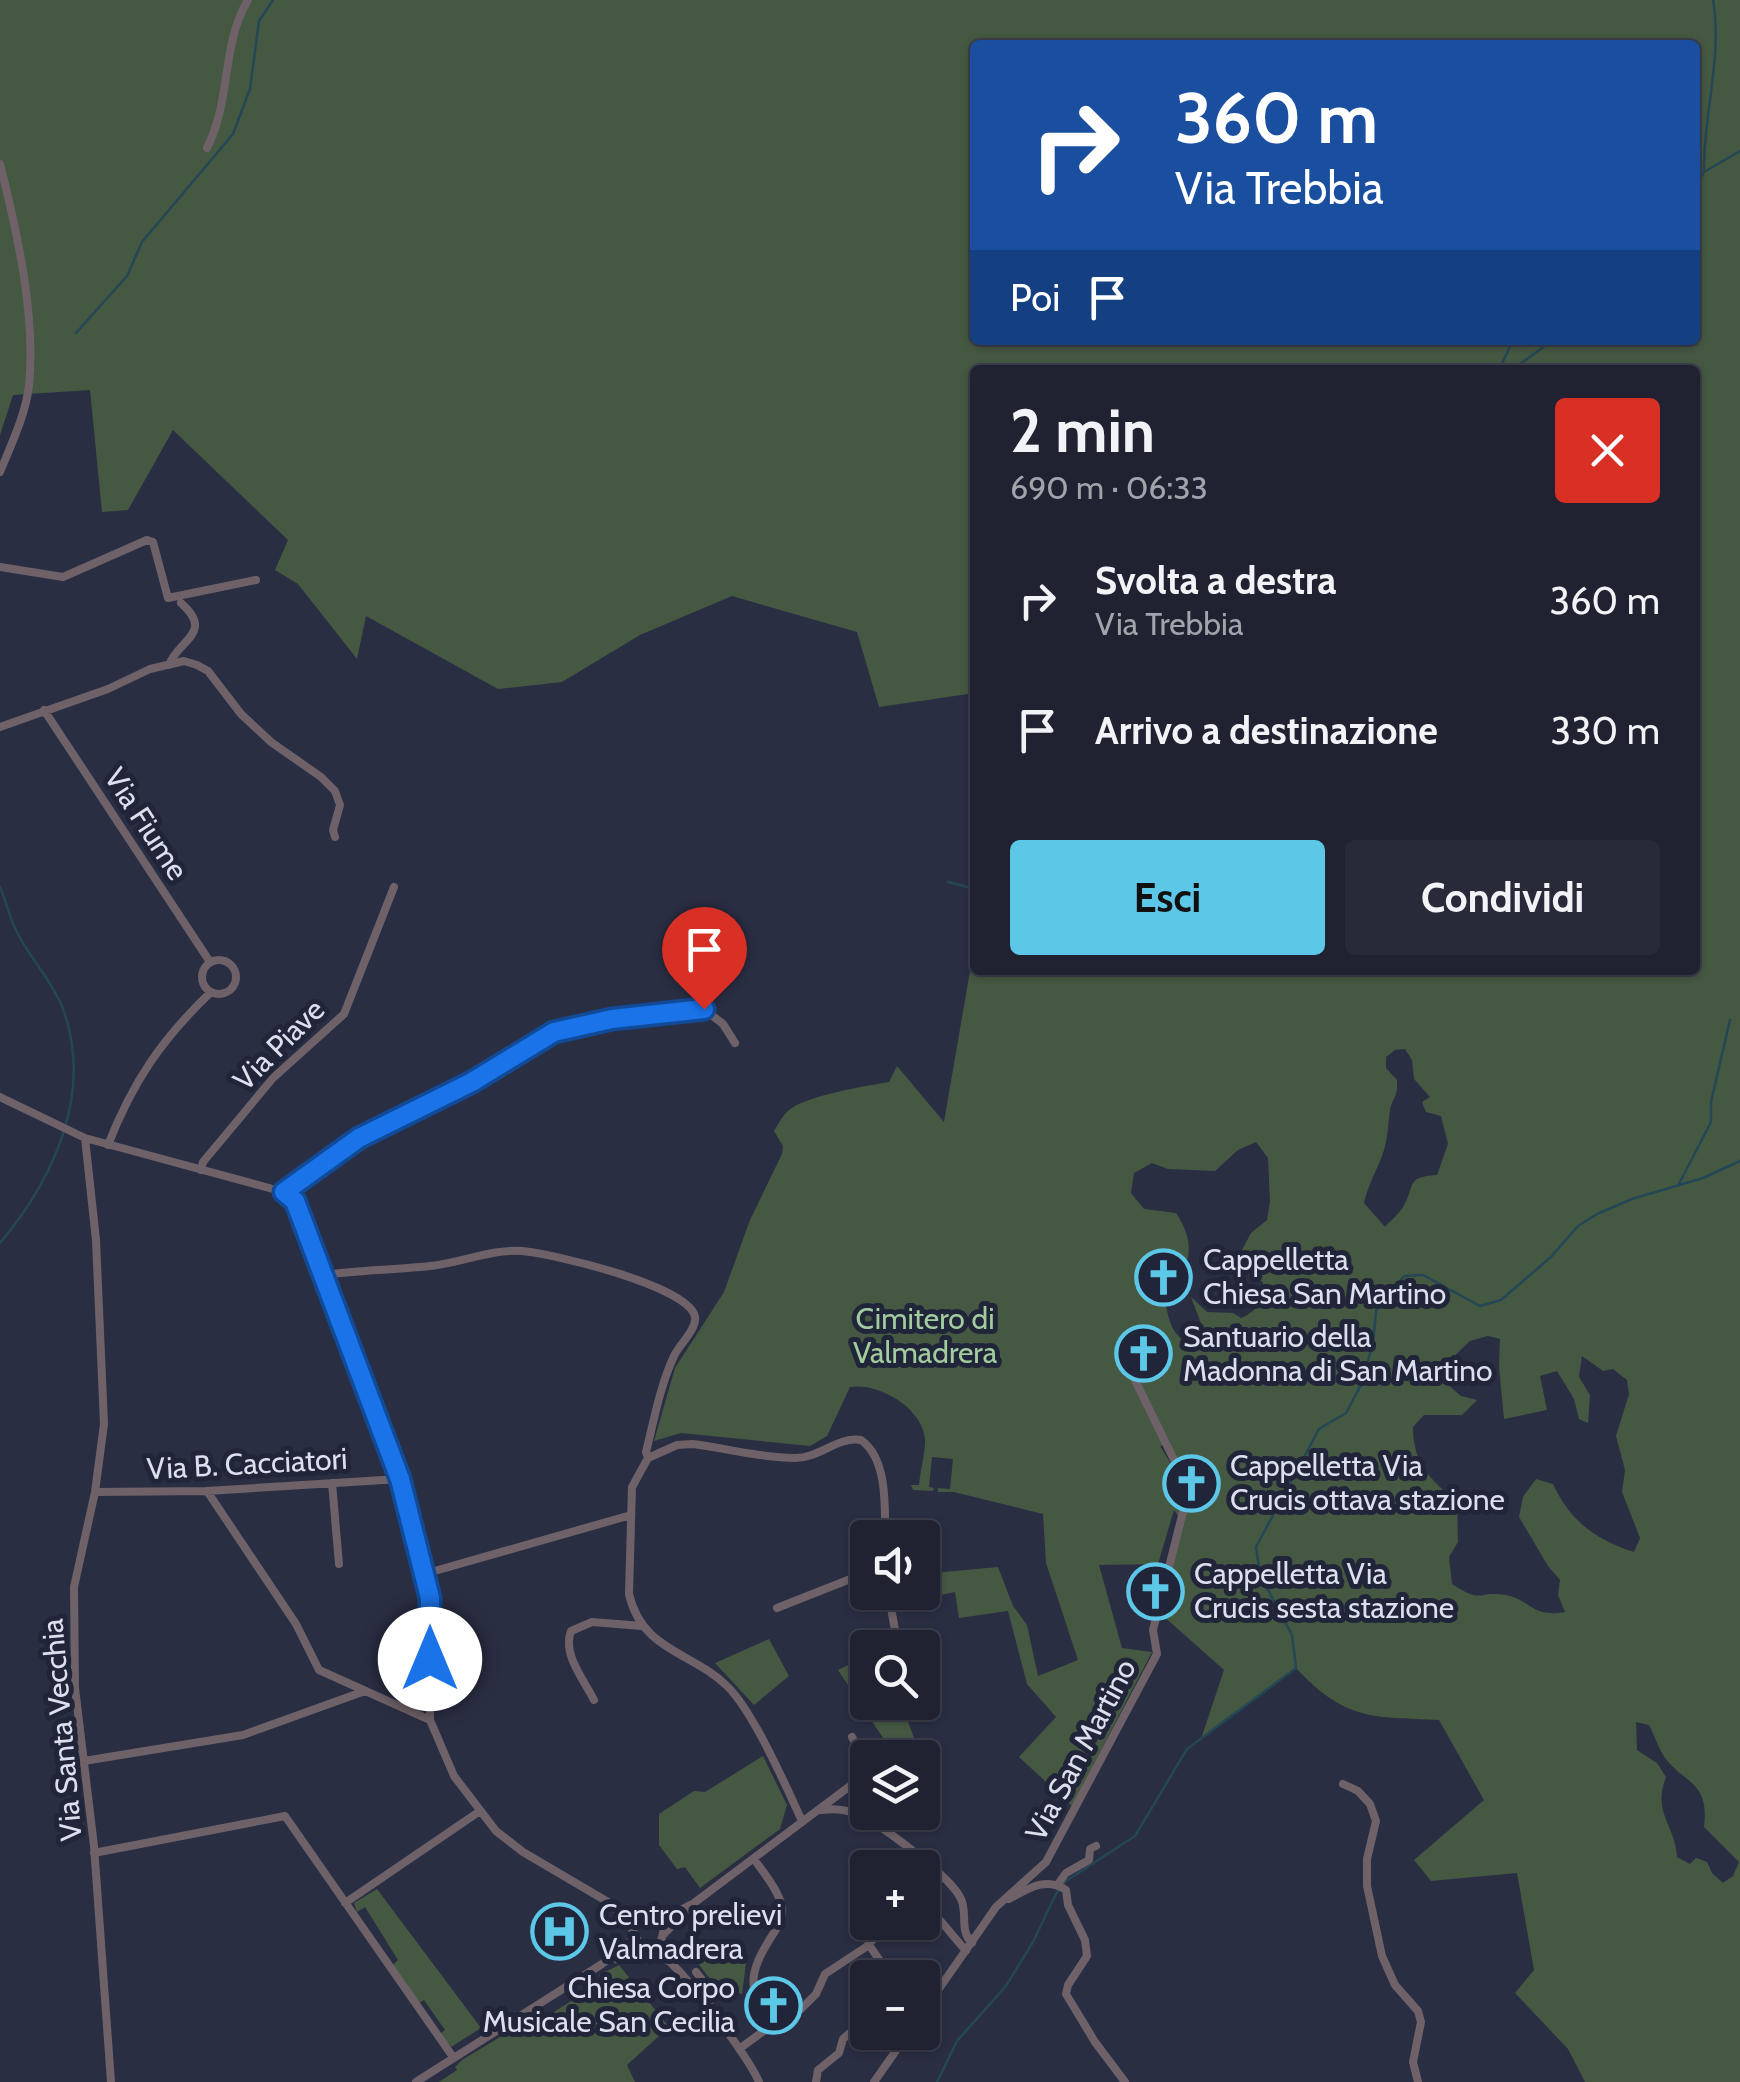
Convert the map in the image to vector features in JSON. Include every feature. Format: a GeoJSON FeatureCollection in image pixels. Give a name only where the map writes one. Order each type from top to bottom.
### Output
{"type":"FeatureCollection","features":[{"type":"Feature","properties":{"kind":"street"},"geometry":{"type":"LineString","coordinates":[[207,148],[219,122],[232,38],[248,0]]}},
{"type":"Feature","properties":{"kind":"street"},"geometry":{"type":"LineString","coordinates":[[0,164],[16,234],[30,341],[29,388],[0,472]]}},
{"type":"Feature","properties":{"kind":"street"},"geometry":{"type":"LineString","coordinates":[[0,567],[64,577],[147,540],[158,550],[168,598],[256,580]]}},
{"type":"Feature","properties":{"kind":"street"},"geometry":{"type":"LineString","coordinates":[[169,664],[173,653],[189,642],[196,628],[192,612],[181,603]]}},
{"type":"Feature","properties":{"kind":"street"},"geometry":{"type":"LineString","coordinates":[[0,726],[184,661],[208,671],[241,714],[335,791],[340,805],[333,830],[335,837]]}},
{"type":"Feature","properties":{"kind":"street","name":"Via Fiume"},"geometry":{"type":"LineString","coordinates":[[44,710],[210,962]]}},
{"type":"Feature","properties":{"kind":"street","name":"Via Piave"},"geometry":{"type":"LineString","coordinates":[[201,1170],[203,1162],[273,1078],[344,1014],[394,887]]}},
{"type":"Feature","properties":{"kind":"street"},"geometry":{"type":"LineString","coordinates":[[227,961],[232,966],[236,978],[230,990],[211,992],[202,982],[210,962],[227,961]]}},
{"type":"Feature","properties":{"kind":"street"},"geometry":{"type":"LineString","coordinates":[[108,1145],[125,1100],[150,1060],[211,992]]}},
{"type":"Feature","properties":{"kind":"street"},"geometry":{"type":"LineString","coordinates":[[284,1192],[359,1138],[472,1082],[554,1032],[612,1019],[704,1009],[723,1024],[735,1042]]}},
{"type":"Feature","properties":{"kind":"street"},"geometry":{"type":"LineString","coordinates":[[0,1098],[85,1138],[284,1192],[295,1201],[400,1479],[430,1598],[430,1720],[454,1776],[496,1831],[522,1852],[597,1897],[640,1918],[660,1920],[694,1903],[858,1780],[863,1770],[862,1756],[852,1737]]}},
{"type":"Feature","properties":{"kind":"street","name":"Via Santa Vecchia"},"geometry":{"type":"LineString","coordinates":[[85,1138],[96,1240],[104,1424],[95,1492],[74,1586],[76,1688],[94,1853],[111,2082]]}},
{"type":"Feature","properties":{"kind":"street"},"geometry":{"type":"LineString","coordinates":[[324,1275],[433,1266],[504,1251],[523,1251],[593,1266],[684,1300],[695,1312],[695,1323],[674,1355],[661,1391],[646,1452],[648,1458]]}},
{"type":"Feature","properties":{"kind":"street","name":"Via San Martino"},"geometry":{"type":"LineString","coordinates":[[940,1988],[996,1907],[1046,1862],[1158,1654],[1153,1630],[1187,1496],[1178,1468],[1129,1368]]}},
{"type":"Feature","properties":{"kind":"street"},"geometry":{"type":"LineString","coordinates":[[802,1821],[742,1703],[728,1686],[656,1640],[632,1609],[628,1594],[632,1487],[648,1458],[677,1445],[797,1458],[822,1452],[848,1439],[861,1440],[872,1450],[884,1494],[885,1520]]}},
{"type":"Feature","properties":{"kind":"street","name":"Via B. Cacciatori"},"geometry":{"type":"LineString","coordinates":[[95,1492],[207,1491],[400,1479]]}},
{"type":"Feature","properties":{"kind":"street"},"geometry":{"type":"LineString","coordinates":[[332,1483],[338,1564]]}},
{"type":"Feature","properties":{"kind":"street"},"geometry":{"type":"LineString","coordinates":[[207,1491],[296,1624],[319,1670],[430,1720]]}},
{"type":"Feature","properties":{"kind":"street"},"geometry":{"type":"LineString","coordinates":[[424,1574],[631,1515]]}},
{"type":"Feature","properties":{"kind":"street"},"geometry":{"type":"LineString","coordinates":[[777,1608],[850,1579]]}},
{"type":"Feature","properties":{"kind":"street"},"geometry":{"type":"LineString","coordinates":[[594,1700],[571,1656],[568,1644],[572,1631],[592,1622],[642,1626]]}},
{"type":"Feature","properties":{"kind":"street"},"geometry":{"type":"LineString","coordinates":[[84,1761],[243,1735],[364,1690]]}},
{"type":"Feature","properties":{"kind":"street"},"geometry":{"type":"LineString","coordinates":[[1342,1784],[1358,1790],[1370,1804],[1376,1821],[1367,1886],[1382,1956],[1395,1986],[1418,2011],[1421,2022],[1413,2062],[1418,2082]]}},
{"type":"Feature","properties":{"kind":"street"},"geometry":{"type":"LineString","coordinates":[[843,1792],[840,1801],[844,1809]]}},
{"type":"Feature","properties":{"kind":"street"},"geometry":{"type":"LineString","coordinates":[[821,1810],[844,1809],[880,1825],[957,1891],[964,1906],[964,1932],[969,1947]]}},
{"type":"Feature","properties":{"kind":"street"},"geometry":{"type":"LineString","coordinates":[[345,1903],[480,1810]]}},
{"type":"Feature","properties":{"kind":"street"},"geometry":{"type":"LineString","coordinates":[[94,1853],[286,1816],[452,2057]]}},
{"type":"Feature","properties":{"kind":"street"},"geometry":{"type":"LineString","coordinates":[[1096,1846],[1090,1849],[1089,1860],[1066,1873],[1061,1887],[1083,1936],[1087,1956],[1066,1994],[1094,2042],[1125,2082]]}},
{"type":"Feature","properties":{"kind":"street"},"geometry":{"type":"LineString","coordinates":[[754,1859],[782,1904],[779,1924],[755,1964],[753,1978],[757,2005],[772,2025]]}},
{"type":"Feature","properties":{"kind":"street"},"geometry":{"type":"LineString","coordinates":[[1004,1901],[1032,1886],[1061,1887]]}},
{"type":"Feature","properties":{"kind":"street"},"geometry":{"type":"LineString","coordinates":[[597,1897],[673,1965],[759,2082]]}},
{"type":"Feature","properties":{"kind":"street"},"geometry":{"type":"LineString","coordinates":[[416,2082],[602,1964],[663,1937],[694,1903]]}},
{"type":"Feature","properties":{"kind":"street"},"geometry":{"type":"LineString","coordinates":[[940,1917],[969,1947]]}},
{"type":"Feature","properties":{"kind":"street"},"geometry":{"type":"LineString","coordinates":[[602,1964],[634,1934],[640,1918]]}},
{"type":"Feature","properties":{"kind":"street"},"geometry":{"type":"LineString","coordinates":[[660,1920],[673,1965]]}},
{"type":"Feature","properties":{"kind":"street"},"geometry":{"type":"LineString","coordinates":[[739,2050],[772,2025],[801,2010],[816,1994],[825,1974],[873,1940]]}},
{"type":"Feature","properties":{"kind":"street"},"geometry":{"type":"LineString","coordinates":[[869,1944],[880,1960]]}},
{"type":"Feature","properties":{"kind":"street"},"geometry":{"type":"LineString","coordinates":[[696,1972],[715,1997],[704,2005]]}},
{"type":"Feature","properties":{"kind":"street"},"geometry":{"type":"LineString","coordinates":[[816,2082],[818,2070],[839,2053],[843,2039],[850,2033]]}},
{"type":"Feature","properties":{"kind":"street"},"geometry":{"type":"LineString","coordinates":[[874,2082],[896,2050]]}},
{"type":"Feature","properties":{"kind":"green space","name":"Cimitero di Valmadrera"},"geometry":{"type":"Polygon","coordinates":[[[0,0],[1740,0],[1740,2082],[1585,2082],[1568,2049],[1515,1993],[1534,1970],[1517,1873],[1431,1881],[1414,1860],[1484,1800],[1439,1720],[1361,1713],[1330,1698],[1296,1668],[1201,1739],[1224,1670],[1161,1614],[1190,1493],[1189,1475],[1165,1445],[1160,1446],[1177,1480],[1180,1507],[1179,1517],[1174,1510],[1158,1564],[1099,1565],[1122,1648],[1152,1652],[1072,1806],[1019,1757],[1056,1717],[1027,1684],[1008,1611],[959,1618],[955,1592],[940,1595],[940,1572],[998,1567],[1013,1606],[1027,1625],[1038,1676],[1078,1660],[1046,1563],[1043,1514],[954,1492],[938,1492],[938,1488],[950,1489],[953,1459],[932,1457],[929,1487],[933,1491],[913,1490],[911,1485],[919,1485],[924,1432],[919,1420],[900,1401],[874,1389],[850,1387],[827,1436],[810,1446],[681,1433],[654,1441],[675,1368],[724,1292],[750,1220],[782,1154],[783,1146],[774,1131],[786,1113],[821,1096],[889,1082],[897,1066],[944,1122],[970,971],[970,975],[1700,975],[1700,365],[970,365],[970,694],[879,707],[857,632],[732,596],[640,635],[562,682],[498,689],[366,616],[357,659],[298,584],[275,570],[288,540],[173,430],[128,510],[102,512],[90,390],[13,395],[0,435],[0,0]],[[1405,1049],[1386,1057],[1386,1068],[1397,1080],[1397,1091],[1384,1150],[1364,1203],[1385,1227],[1403,1207],[1415,1180],[1437,1175],[1448,1144],[1441,1116],[1426,1112],[1422,1102],[1430,1097],[1414,1079],[1412,1060],[1405,1049]],[[1256,1142],[1238,1150],[1215,1171],[1168,1169],[1152,1163],[1134,1173],[1131,1193],[1144,1209],[1176,1213],[1183,1225],[1188,1256],[1180,1276],[1165,1296],[1166,1307],[1180,1338],[1204,1351],[1205,1334],[1191,1297],[1207,1312],[1233,1313],[1241,1318],[1255,1308],[1262,1294],[1263,1282],[1233,1267],[1251,1233],[1267,1220],[1268,1158],[1256,1142]],[[1488,1336],[1470,1341],[1448,1362],[1446,1383],[1461,1396],[1477,1400],[1462,1415],[1424,1415],[1413,1427],[1416,1451],[1425,1470],[1457,1502],[1458,1542],[1449,1557],[1452,1584],[1475,1595],[1514,1597],[1545,1613],[1565,1612],[1558,1595],[1560,1580],[1519,1517],[1523,1497],[1536,1479],[1553,1484],[1576,1519],[1608,1542],[1634,1552],[1640,1538],[1622,1492],[1625,1470],[1616,1436],[1629,1394],[1627,1380],[1613,1369],[1603,1371],[1582,1356],[1579,1377],[1590,1395],[1588,1423],[1579,1419],[1574,1399],[1557,1371],[1540,1376],[1547,1410],[1504,1419],[1500,1339],[1488,1336]],[[1636,1722],[1637,1750],[1657,1763],[1666,1777],[1663,1809],[1677,1857],[1690,1864],[1696,1858],[1707,1862],[1723,1883],[1733,1876],[1739,1862],[1704,1827],[1705,1811],[1699,1791],[1663,1755],[1649,1725],[1636,1722]]]}},
{"type":"Feature","properties":{"kind":"green space"},"geometry":{"type":"Polygon","coordinates":[[[769,1639],[789,1676],[754,1705],[715,1663],[769,1639]]]}},
{"type":"Feature","properties":{"kind":"green space"},"geometry":{"type":"Polygon","coordinates":[[[850,1664],[850,1688],[838,1670],[850,1664]]]}},
{"type":"Feature","properties":{"kind":"green space"},"geometry":{"type":"Polygon","coordinates":[[[871,1720],[907,1720],[915,1740],[884,1740],[871,1720]]]}},
{"type":"Feature","properties":{"kind":"green space"},"geometry":{"type":"Polygon","coordinates":[[[763,1756],[787,1805],[780,1829],[700,1888],[685,1867],[677,1869],[659,1845],[659,1814],[694,1791],[705,1792],[763,1756]]]}},
{"type":"Feature","properties":{"kind":"green space"},"geometry":{"type":"Polygon","coordinates":[[[377,1889],[481,2028],[451,2047],[440,2034],[445,2030],[424,2000],[419,2003],[393,1965],[398,1960],[365,1907],[357,1912],[354,1903],[377,1889]]]}},
{"type":"Feature","properties":{"kind":"green space"},"geometry":{"type":"Polygon","coordinates":[[[719,1949],[746,1963],[742,1994],[737,1992],[726,2000],[697,1962],[719,1949]]]}},
{"type":"Feature","properties":{"kind":"green space"},"geometry":{"type":"Polygon","coordinates":[[[619,1965],[669,2027],[627,2065],[635,2082],[439,2082],[457,2070],[455,2067],[462,2060],[520,2025],[524,2031],[601,1982],[599,1975],[619,1965]]]}},
{"type":"Feature","properties":{"kind":"waterway"},"geometry":{"type":"LineString","coordinates":[[76,333],[127,276],[142,242],[233,134],[250,89],[259,21],[273,0]]}},
{"type":"Feature","properties":{"kind":"waterway"},"geometry":{"type":"LineString","coordinates":[[1704,172],[1716,42],[1713,0]]}},
{"type":"Feature","properties":{"kind":"waterway"},"geometry":{"type":"LineString","coordinates":[[1700,179],[1704,172],[1740,151]]}},
{"type":"Feature","properties":{"kind":"waterway"},"geometry":{"type":"LineString","coordinates":[[1501,365],[1511,345]]}},
{"type":"Feature","properties":{"kind":"waterway"},"geometry":{"type":"LineString","coordinates":[[1519,365],[1546,345]]}},
{"type":"Feature","properties":{"kind":"waterway"},"geometry":{"type":"LineString","coordinates":[[948,882],[970,888]]}},
{"type":"Feature","properties":{"kind":"waterway"},"geometry":{"type":"LineString","coordinates":[[0,887],[16,930],[63,1009],[74,1072],[71,1103],[51,1163],[37,1192],[0,1243]]}},
{"type":"Feature","properties":{"kind":"waterway"},"geometry":{"type":"LineString","coordinates":[[1679,1184],[1711,1122],[1711,1102],[1730,1020]]}},
{"type":"Feature","properties":{"kind":"waterway"},"geometry":{"type":"LineString","coordinates":[[937,2082],[957,2041],[1006,1986],[1066,1881],[1135,1836],[1187,1749],[1296,1668],[1292,1635],[1260,1575],[1256,1547],[1319,1429],[1346,1413],[1362,1383],[1373,1342],[1377,1303],[1405,1276],[1423,1275],[1480,1306],[1501,1300],[1551,1257],[1578,1226],[1597,1214],[1703,1178],[1740,1161]]}},
{"type":"Feature","properties":{"kind":"place","name":"Cappelletta Chiesa San Martino"},"geometry":{"type":"Point","coordinates":[1164,1277]}},
{"type":"Feature","properties":{"kind":"place","name":"Santuario della Madonna di San Martino"},"geometry":{"type":"Point","coordinates":[1144,1354]}},
{"type":"Feature","properties":{"kind":"place","name":"Cappelletta Via Crucis ottava stazione"},"geometry":{"type":"Point","coordinates":[1191,1483]}},
{"type":"Feature","properties":{"kind":"place","name":"Cappelletta Via Crucis sesta stazione"},"geometry":{"type":"Point","coordinates":[1155,1591]}},
{"type":"Feature","properties":{"kind":"place","name":"Centro prelievi Valmadrera"},"geometry":{"type":"Point","coordinates":[560,1932]}},
{"type":"Feature","properties":{"kind":"place","name":"Chiesa Corpo Musicale San Cecilia"},"geometry":{"type":"Point","coordinates":[774,2005]}},
{"type":"Feature","properties":{"kind":"route"},"geometry":{"type":"LineString","coordinates":[[430,1659],[430,1598],[400,1479],[295,1201],[284,1192],[359,1138],[472,1082],[554,1032],[612,1019],[704,1009]]}}]}
